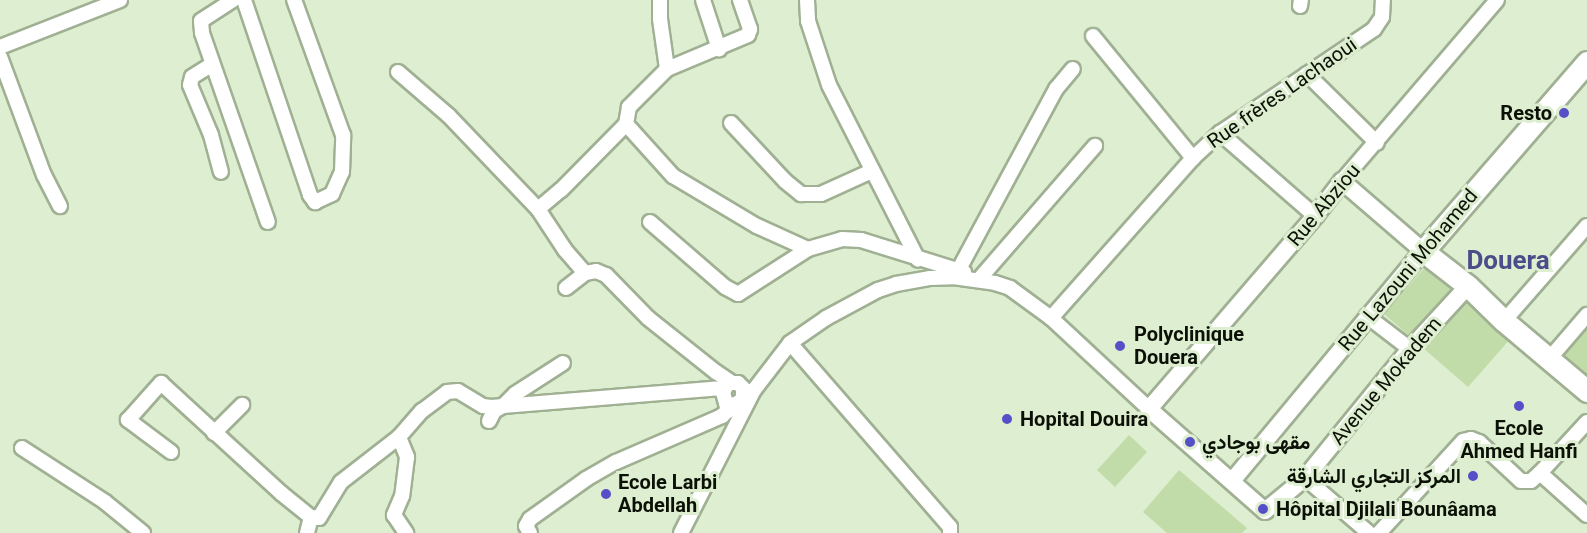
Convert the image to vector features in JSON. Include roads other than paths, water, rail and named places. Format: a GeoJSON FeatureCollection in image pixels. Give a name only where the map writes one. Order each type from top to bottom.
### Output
{"type":"FeatureCollection","features":[{"type":"Feature","properties":{"kind":"main road","name":"Rue Lazouni Mohamed"},"geometry":{"type":"LineString","coordinates":[[1423,251],[1587,62]]}},
{"type":"Feature","properties":{"kind":"main road"},"geometry":{"type":"LineString","coordinates":[[1423,251],[1468,286],[1504,321],[1587,392]]}},
{"type":"Feature","properties":{"kind":"street"},"geometry":{"type":"LineString","coordinates":[[0,47],[120,0]]}},
{"type":"Feature","properties":{"kind":"street"},"geometry":{"type":"LineString","coordinates":[[232,0],[201,21],[212,65],[268,222]]}},
{"type":"Feature","properties":{"kind":"street"},"geometry":{"type":"LineString","coordinates":[[244,0],[310,195],[315,201],[332,194],[342,172],[343,135],[294,0]]}},
{"type":"Feature","properties":{"kind":"street"},"geometry":{"type":"LineString","coordinates":[[660,0],[667,69]]}},
{"type":"Feature","properties":{"kind":"street"},"geometry":{"type":"LineString","coordinates":[[703,0],[719,49]]}},
{"type":"Feature","properties":{"kind":"street"},"geometry":{"type":"LineString","coordinates":[[538,209],[561,190],[626,123],[629,107],[667,69],[748,35],[750,29],[740,0]]}},
{"type":"Feature","properties":{"kind":"street"},"geometry":{"type":"LineString","coordinates":[[807,0],[808,21],[829,85],[918,260]]}},
{"type":"Feature","properties":{"kind":"street","name":"Rue frères Lachaoui"},"geometry":{"type":"LineString","coordinates":[[1051,318],[1193,158],[1220,133],[1374,29],[1382,17],[1383,0]]}},
{"type":"Feature","properties":{"kind":"street","name":"Rue Abziou"},"geometry":{"type":"LineString","coordinates":[[1149,409],[1497,0]]}},
{"type":"Feature","properties":{"kind":"street"},"geometry":{"type":"LineString","coordinates":[[1093,36],[1193,158]]}},
{"type":"Feature","properties":{"kind":"street"},"geometry":{"type":"LineString","coordinates":[[0,57],[44,175],[60,206]]}},
{"type":"Feature","properties":{"kind":"street"},"geometry":{"type":"LineString","coordinates":[[212,65],[192,77],[190,85],[211,135],[221,172]]}},
{"type":"Feature","properties":{"kind":"street"},"geometry":{"type":"LineString","coordinates":[[958,271],[1056,90],[1073,69]]}},
{"type":"Feature","properties":{"kind":"street"},"geometry":{"type":"LineString","coordinates":[[398,72],[449,116],[538,209],[585,278]]}},
{"type":"Feature","properties":{"kind":"street"},"geometry":{"type":"LineString","coordinates":[[1307,74],[1377,143]]}},
{"type":"Feature","properties":{"kind":"street"},"geometry":{"type":"LineString","coordinates":[[626,123],[673,176],[757,226],[808,249]]}},
{"type":"Feature","properties":{"kind":"street"},"geometry":{"type":"LineString","coordinates":[[731,123],[784,181],[801,194],[821,194],[872,171]]}},
{"type":"Feature","properties":{"kind":"street"},"geometry":{"type":"LineString","coordinates":[[1220,133],[1315,216]]}},
{"type":"Feature","properties":{"kind":"street"},"geometry":{"type":"LineString","coordinates":[[981,277],[1095,146]]}},
{"type":"Feature","properties":{"kind":"street"},"geometry":{"type":"LineString","coordinates":[[1342,182],[1423,251]]}},
{"type":"Feature","properties":{"kind":"street"},"geometry":{"type":"LineString","coordinates":[[651,222],[725,287],[738,294],[808,249],[842,239],[861,240],[995,283],[1024,296],[1051,318],[1149,409],[1232,481]]}},
{"type":"Feature","properties":{"kind":"street"},"geometry":{"type":"LineString","coordinates":[[1504,321],[1587,226]]}},
{"type":"Feature","properties":{"kind":"street","name":"Rue Lazouni Mohamed"},"geometry":{"type":"LineString","coordinates":[[1232,481],[1423,251]]}},
{"type":"Feature","properties":{"kind":"street"},"geometry":{"type":"LineString","coordinates":[[566,288],[596,271],[606,275],[648,318],[736,398]]}},
{"type":"Feature","properties":{"kind":"street"},"geometry":{"type":"LineString","coordinates":[[530,533],[526,526],[530,519],[586,479],[736,398],[790,343],[826,318],[878,290],[896,284],[953,277],[995,283]]}},
{"type":"Feature","properties":{"kind":"street","name":"Avenue Mokadem"},"geometry":{"type":"LineString","coordinates":[[1232,481],[1265,511],[1305,478],[1410,349],[1468,286]]}},
{"type":"Feature","properties":{"kind":"street"},"geometry":{"type":"LineString","coordinates":[[1550,358],[1587,315]]}},
{"type":"Feature","properties":{"kind":"street"},"geometry":{"type":"LineString","coordinates":[[1367,316],[1410,349]]}},
{"type":"Feature","properties":{"kind":"street"},"geometry":{"type":"LineString","coordinates":[[790,343],[950,526],[950,533]]}},
{"type":"Feature","properties":{"kind":"street"},"geometry":{"type":"LineString","coordinates":[[489,421],[494,411],[504,406],[515,394],[562,363]]}},
{"type":"Feature","properties":{"kind":"street"},"geometry":{"type":"LineString","coordinates":[[171,452],[128,420],[161,383],[311,517],[319,518],[341,482],[399,437],[422,411],[447,392],[458,391],[483,406],[736,398]]}},
{"type":"Feature","properties":{"kind":"street"},"geometry":{"type":"LineString","coordinates":[[681,533],[736,398]]}},
{"type":"Feature","properties":{"kind":"street"},"geometry":{"type":"LineString","coordinates":[[214,432],[242,405]]}},
{"type":"Feature","properties":{"kind":"street"},"geometry":{"type":"LineString","coordinates":[[1378,533],[1463,441],[1471,439],[1479,442],[1521,481],[1531,481],[1587,422]]}},
{"type":"Feature","properties":{"kind":"street"},"geometry":{"type":"LineString","coordinates":[[399,437],[407,457],[402,496],[394,515],[406,533]]}},
{"type":"Feature","properties":{"kind":"street"},"geometry":{"type":"LineString","coordinates":[[22,448],[105,502],[143,533]]}},
{"type":"Feature","properties":{"kind":"street"},"geometry":{"type":"LineString","coordinates":[[1540,473],[1587,515]]}},
{"type":"Feature","properties":{"kind":"street"},"geometry":{"type":"LineString","coordinates":[[1305,478],[1369,533]]}},
{"type":"Feature","properties":{"kind":"street"},"geometry":{"type":"LineString","coordinates":[[308,533],[311,517]]}},
{"type":"Feature","properties":{"kind":"place","name":"Resto"},"geometry":{"type":"Point","coordinates":[1564,113]}},
{"type":"Feature","properties":{"kind":"place","name":"Polyclinique Douera"},"geometry":{"type":"Point","coordinates":[1120,346]}},
{"type":"Feature","properties":{"kind":"place","name":"Ecole Ahmed Hanfi"},"geometry":{"type":"Point","coordinates":[1519,406]}},
{"type":"Feature","properties":{"kind":"place","name":"Hopital Douira"},"geometry":{"type":"Point","coordinates":[1007,419]}},
{"type":"Feature","properties":{"kind":"place","name":"مقهى بوجادي"},"geometry":{"type":"Point","coordinates":[1190,442]}},
{"type":"Feature","properties":{"kind":"place","name":"المركز التجاري الشارقة"},"geometry":{"type":"Point","coordinates":[1473,476]}},
{"type":"Feature","properties":{"kind":"place","name":"Ecole Larbi Abdellah"},"geometry":{"type":"Point","coordinates":[606,494]}},
{"type":"Feature","properties":{"kind":"place","name":"Hôpital Djilali Bounâama"},"geometry":{"type":"Point","coordinates":[1263,509]}},
{"type":"Feature","properties":{"kind":"district","name":"Douera"},"geometry":{"type":"Point","coordinates":[1508,261]}}]}
